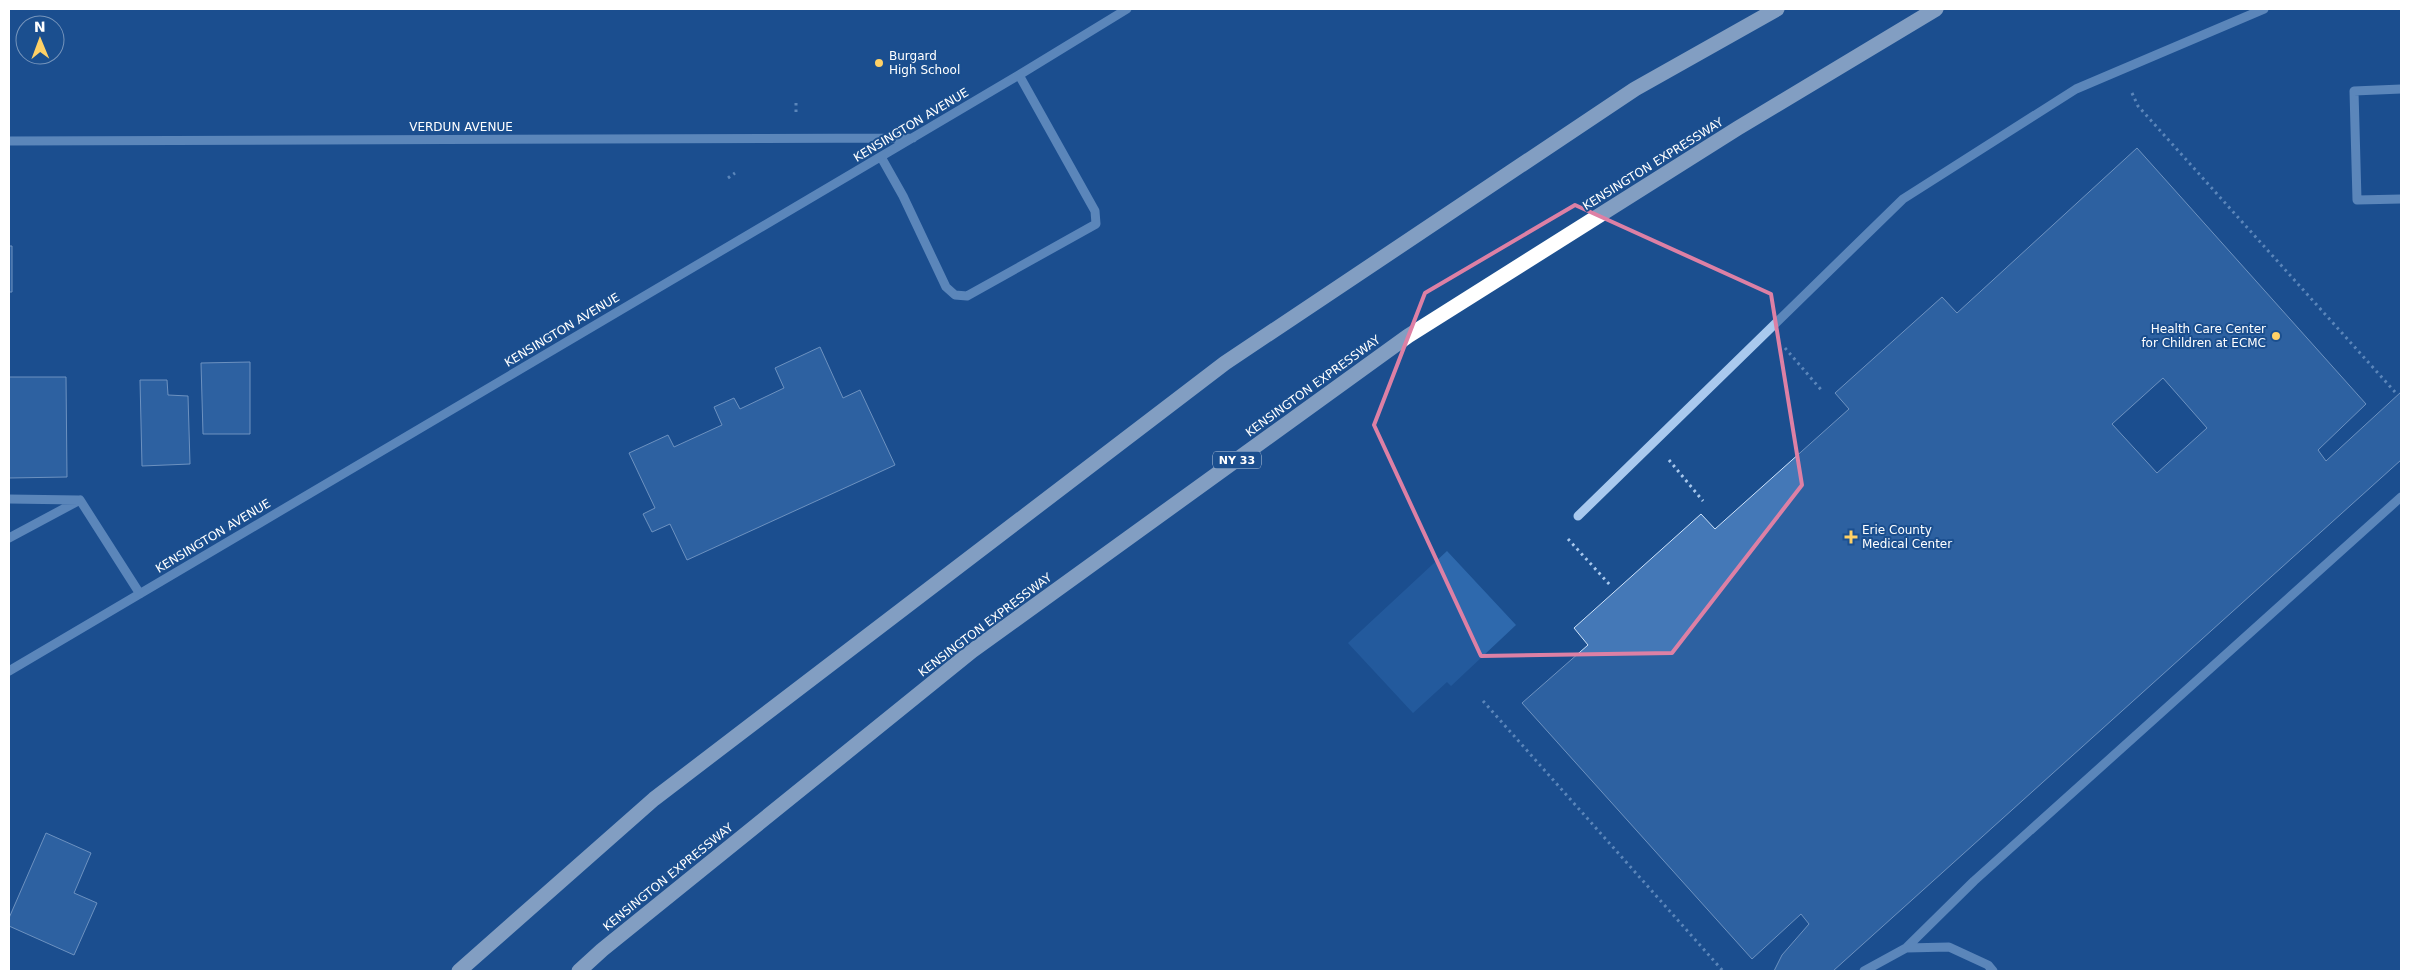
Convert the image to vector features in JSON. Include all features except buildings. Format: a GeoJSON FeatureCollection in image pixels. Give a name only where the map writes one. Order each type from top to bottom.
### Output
{"type":"FeatureCollection","features":[{"type":"Feature","properties":{"kind":"highway"},"geometry":{"type":"LineString","coordinates":[[459,971],[654,798],[1225,363],[1636,89],[1776,9]]}},
{"type":"Feature","properties":{"kind":"highway","name":"KENSINGTON EXPRESSWAY"},"geometry":{"type":"LineString","coordinates":[[580,971],[609,944],[972,651],[1408,336],[1738,128],[1936,9]]}},
{"type":"Feature","properties":{"kind":"street","name":"KENSINGTON AVENUE"},"geometry":{"type":"LineString","coordinates":[[9,671],[914,138],[1127,9]]}},
{"type":"Feature","properties":{"kind":"street"},"geometry":{"type":"LineString","coordinates":[[1578,516],[1903,199],[2076,89],[2264,9]]}},
{"type":"Feature","properties":{"kind":"street"},"geometry":{"type":"LineString","coordinates":[[881,157],[903,196],[946,287],[955,295],[967,296],[1096,224],[1095,212],[1019,75]]}},
{"type":"Feature","properties":{"kind":"street"},"geometry":{"type":"LineString","coordinates":[[2401,89],[2354,91],[2357,200],[2401,198]]}},
{"type":"Feature","properties":{"kind":"street","name":"VERDUN AVENUE"},"geometry":{"type":"LineString","coordinates":[[9,141],[914,138]]}},
{"type":"Feature","properties":{"kind":"street"},"geometry":{"type":"LineString","coordinates":[[1864,971],[1906,948],[1974,881],[2401,497]]}},
{"type":"Feature","properties":{"kind":"street"},"geometry":{"type":"LineString","coordinates":[[9,499],[80,500]]}},
{"type":"Feature","properties":{"kind":"street"},"geometry":{"type":"LineString","coordinates":[[80,500],[140,594]]}},
{"type":"Feature","properties":{"kind":"street"},"geometry":{"type":"LineString","coordinates":[[9,538],[80,500]]}},
{"type":"Feature","properties":{"kind":"street"},"geometry":{"type":"LineString","coordinates":[[9,665],[30,658]]}},
{"type":"Feature","properties":{"kind":"street"},"geometry":{"type":"LineString","coordinates":[[1906,948],[1949,948],[1988,965],[1993,971]]}},
{"type":"Feature","properties":{"kind":"path"},"geometry":{"type":"LineString","coordinates":[[2133,94],[2138,106],[2394,392]]}},
{"type":"Feature","properties":{"kind":"path"},"geometry":{"type":"LineString","coordinates":[[796,103],[796,116]]}},
{"type":"Feature","properties":{"kind":"path"},"geometry":{"type":"LineString","coordinates":[[728,178],[735,173]]}},
{"type":"Feature","properties":{"kind":"path"},"geometry":{"type":"LineString","coordinates":[[1790,353],[1823,392]]}},
{"type":"Feature","properties":{"kind":"path"},"geometry":{"type":"LineString","coordinates":[[1669,460],[1703,501]]}},
{"type":"Feature","properties":{"kind":"path"},"geometry":{"type":"LineString","coordinates":[[1567,537],[1610,585]]}},
{"type":"Feature","properties":{"kind":"path"},"geometry":{"type":"LineString","coordinates":[[1483,701],[1723,971]]}},
{"type":"Feature","properties":{"kind":"highlighted area"},"geometry":{"type":"Polygon","coordinates":[[[1575,205],[1771,294],[1802,485],[1672,653],[1481,656],[1374,425],[1425,293],[1575,205]]]}},
{"type":"Feature","properties":{"kind":"shaded area"},"geometry":{"type":"Polygon","coordinates":[[[1447,551],[1516,625],[1451,686],[1447,682],[1413,713],[1348,643],[1447,551]]]}},
{"type":"Feature","properties":{"kind":"place","name":"Burgard High School"},"geometry":{"type":"Point","coordinates":[879,63]}},
{"type":"Feature","properties":{"kind":"place","name":"Health Care Center for Children at ECMC"},"geometry":{"type":"Point","coordinates":[2276,336]}},
{"type":"Feature","properties":{"kind":"place","name":"Erie County Medical Center"},"geometry":{"type":"Point","coordinates":[1851,537]}}]}
